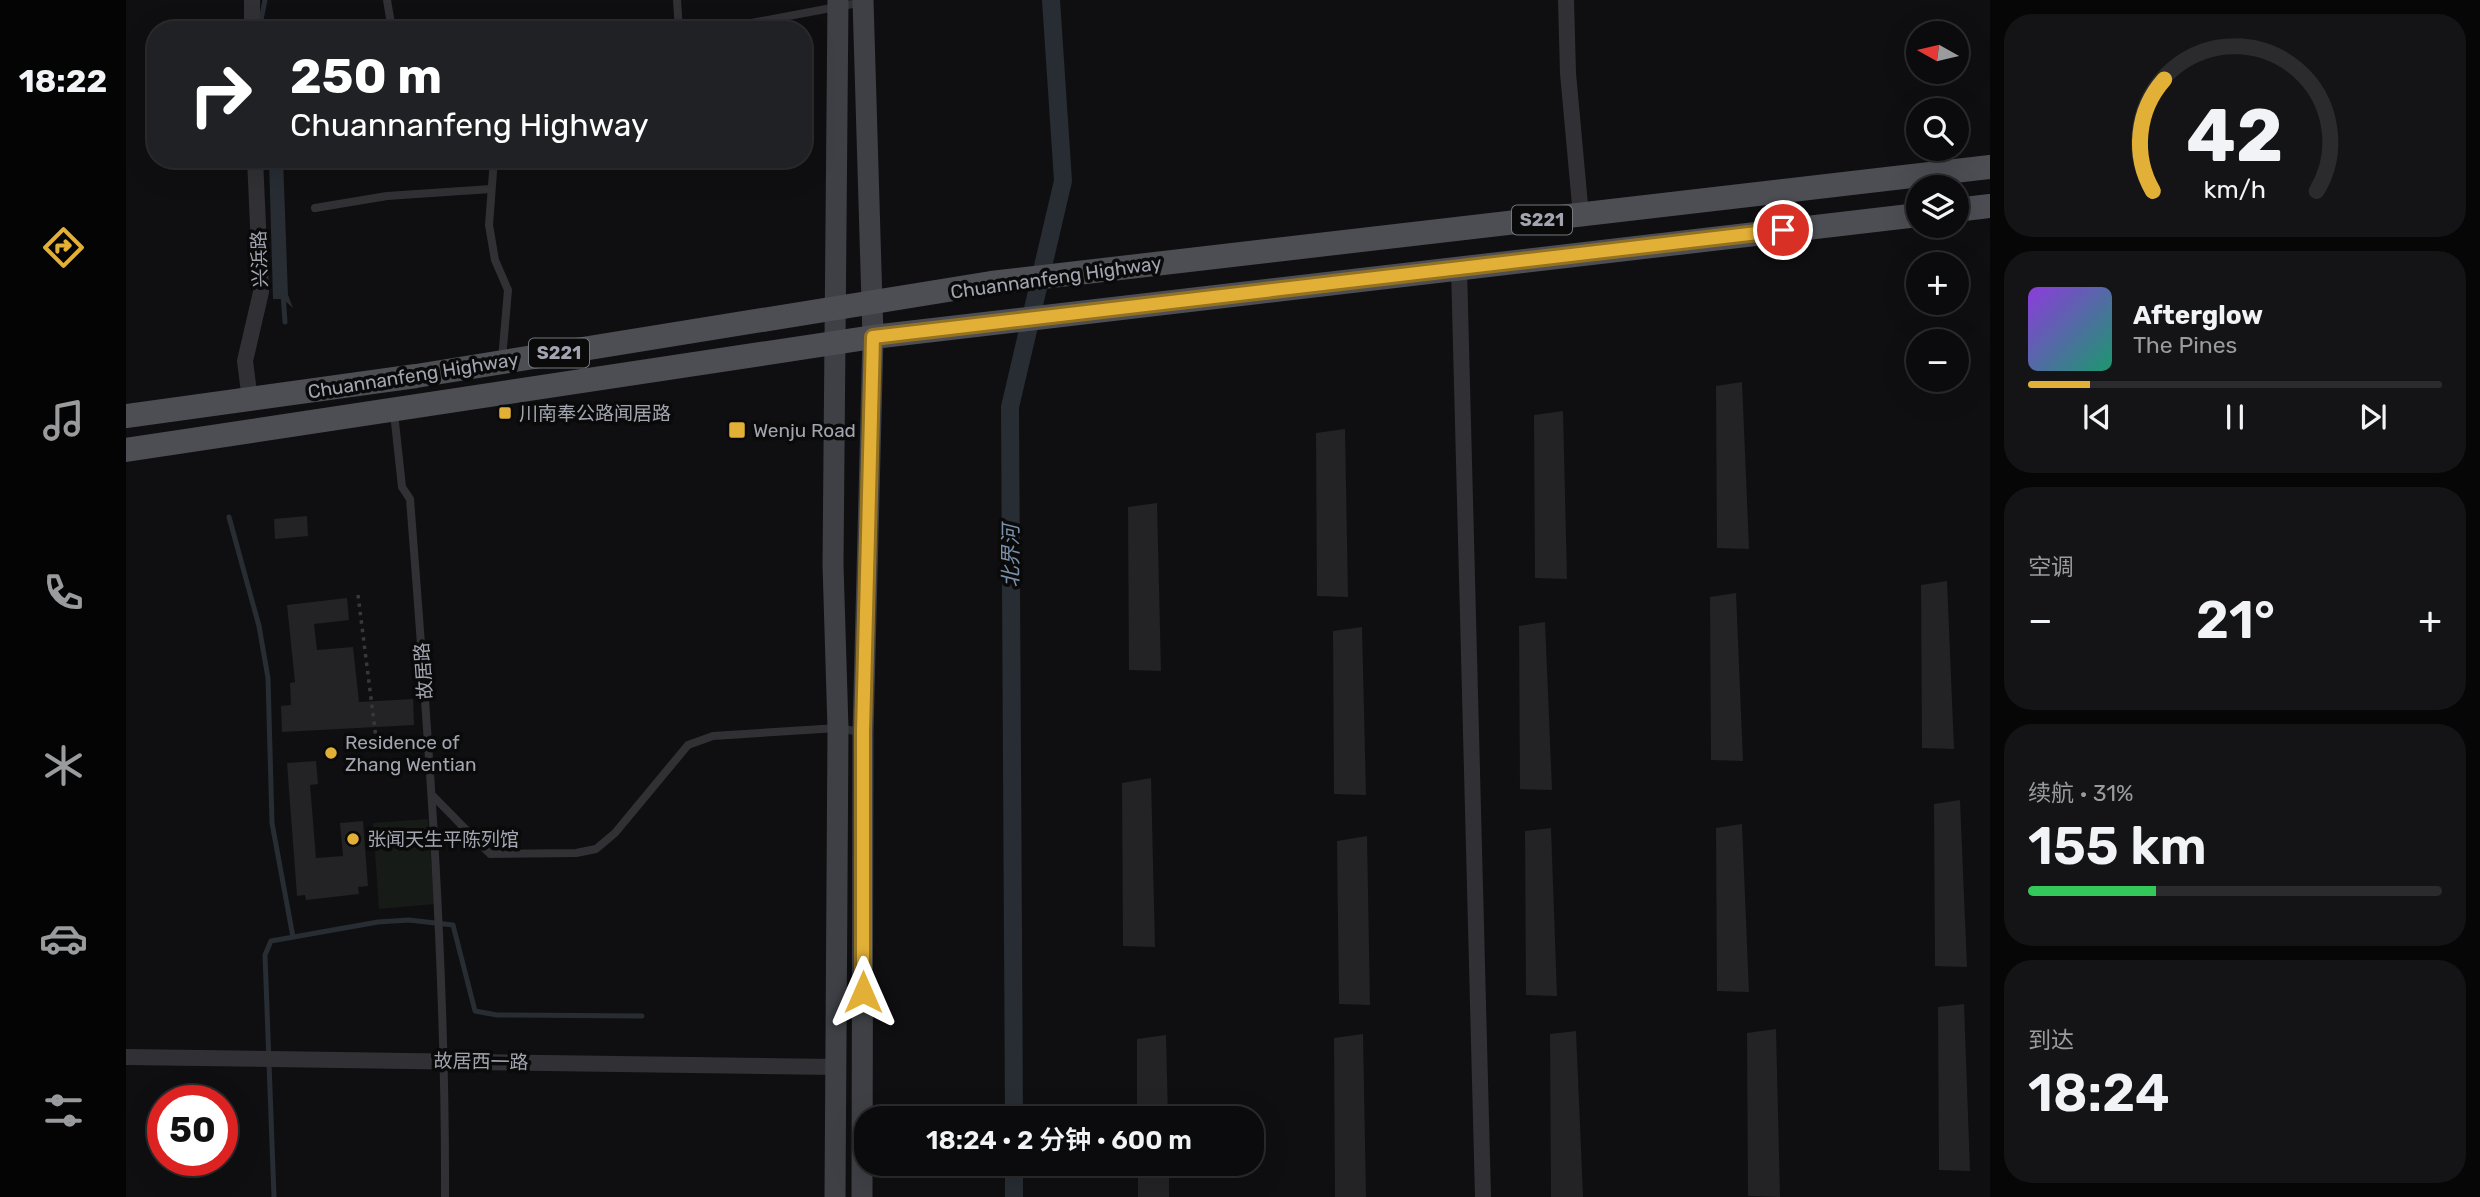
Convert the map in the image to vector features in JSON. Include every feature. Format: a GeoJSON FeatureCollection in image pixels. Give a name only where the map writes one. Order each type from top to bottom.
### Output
{"type":"FeatureCollection","features":[{"type":"Feature","properties":{"kind":"main road"},"geometry":{"type":"LineString","coordinates":[[862,1197],[863,732],[873,337],[863,1]]}},
{"type":"Feature","properties":{"kind":"main road"},"geometry":{"type":"LineString","coordinates":[[835,1197],[838,729],[833,565],[839,3]]}},
{"type":"Feature","properties":{"kind":"main road","name":"Chuannanfeng Highway"},"geometry":{"type":"LineString","coordinates":[[126,416],[502,362],[991,283],[1990,167]]}},
{"type":"Feature","properties":{"kind":"main road"},"geometry":{"type":"LineString","coordinates":[[1969,208],[1990,206]]}},
{"type":"Feature","properties":{"kind":"main road","name":"Chuannanfeng Highway"},"geometry":{"type":"LineString","coordinates":[[126,450],[873,337],[1906,216]]}},
{"type":"Feature","properties":{"kind":"street"},"geometry":{"type":"LineString","coordinates":[[252,0],[253,21]]}},
{"type":"Feature","properties":{"kind":"street"},"geometry":{"type":"LineString","coordinates":[[1566,0],[1568,73],[1581,216]]}},
{"type":"Feature","properties":{"kind":"street","name":"兴浜路"},"geometry":{"type":"LineString","coordinates":[[250,400],[245,361],[261,292],[255,168]]}},
{"type":"Feature","properties":{"kind":"street"},"geometry":{"type":"LineString","coordinates":[[1459,268],[1483,1197]]}},
{"type":"Feature","properties":{"kind":"street","name":"故居西一路"},"geometry":{"type":"LineString","coordinates":[[126,1057],[836,1068]]}},
{"type":"Feature","properties":{"kind":"lane"},"geometry":{"type":"LineString","coordinates":[[387,0],[390,21]]}},
{"type":"Feature","properties":{"kind":"lane"},"geometry":{"type":"LineString","coordinates":[[677,0],[679,21]]}},
{"type":"Feature","properties":{"kind":"lane"},"geometry":{"type":"LineString","coordinates":[[756,21],[839,3],[863,1]]}},
{"type":"Feature","properties":{"kind":"lane"},"geometry":{"type":"LineString","coordinates":[[493,168],[489,225],[493,248],[508,290],[502,362]]}},
{"type":"Feature","properties":{"kind":"lane"},"geometry":{"type":"LineString","coordinates":[[314,208],[387,196],[491,189]]}},
{"type":"Feature","properties":{"kind":"lane","name":"故居路"},"geometry":{"type":"LineString","coordinates":[[394,410],[402,487],[410,499],[429,743],[446,1061],[445,1197]]}},
{"type":"Feature","properties":{"kind":"lane"},"geometry":{"type":"LineString","coordinates":[[432,796],[490,854],[586,851],[596,849],[615,833],[688,745],[713,736],[838,729],[863,732]]}},
{"type":"Feature","properties":{"kind":"path"},"geometry":{"type":"LineString","coordinates":[[358,595],[377,746],[429,743]]}},
{"type":"Feature","properties":{"kind":"shaded area"},"geometry":{"type":"Polygon","coordinates":[[[269,168],[283,168],[288,295],[293,308],[283,299],[273,299],[269,168]]]}},
{"type":"Feature","properties":{"kind":"shaded area"},"geometry":{"type":"Polygon","coordinates":[[[428,819],[434,904],[379,909],[373,823],[428,819]]]}},
{"type":"Feature","properties":{"kind":"building"},"geometry":{"type":"Polygon","coordinates":[[[1742,382],[1749,549],[1717,548],[1716,386],[1742,382]]]}},
{"type":"Feature","properties":{"kind":"building"},"geometry":{"type":"Polygon","coordinates":[[[1563,411],[1567,579],[1535,578],[1534,415],[1563,411]]]}},
{"type":"Feature","properties":{"kind":"building"},"geometry":{"type":"Polygon","coordinates":[[[1345,429],[1348,597],[1317,596],[1316,433],[1345,429]]]}},
{"type":"Feature","properties":{"kind":"building"},"geometry":{"type":"Polygon","coordinates":[[[1157,503],[1161,671],[1129,670],[1128,507],[1157,503]]]}},
{"type":"Feature","properties":{"kind":"building"},"geometry":{"type":"Polygon","coordinates":[[[307,516],[308,536],[275,539],[274,519],[307,516]]]}},
{"type":"Feature","properties":{"kind":"building"},"geometry":{"type":"Polygon","coordinates":[[[1947,581],[1954,749],[1922,748],[1921,585],[1947,581]]]}},
{"type":"Feature","properties":{"kind":"building"},"geometry":{"type":"Polygon","coordinates":[[[1736,593],[1743,761],[1711,760],[1710,597],[1736,593]]]}},
{"type":"Feature","properties":{"kind":"building"},"geometry":{"type":"Polygon","coordinates":[[[347,598],[349,620],[314,624],[317,650],[353,647],[359,702],[413,699],[414,725],[282,732],[281,706],[291,705],[290,683],[295,682],[287,605],[347,598]]]}},
{"type":"Feature","properties":{"kind":"building"},"geometry":{"type":"Polygon","coordinates":[[[1545,622],[1552,790],[1520,789],[1519,626],[1545,622]]]}},
{"type":"Feature","properties":{"kind":"building"},"geometry":{"type":"Polygon","coordinates":[[[1362,627],[1366,795],[1334,794],[1333,631],[1362,627]]]}},
{"type":"Feature","properties":{"kind":"building","name":"张闻天生平陈列馆"},"geometry":{"type":"Polygon","coordinates":[[[316,761],[318,784],[310,785],[316,858],[343,856],[340,823],[363,821],[368,886],[358,887],[359,894],[306,900],[305,895],[297,896],[287,763],[316,761]]]}},
{"type":"Feature","properties":{"kind":"building"},"geometry":{"type":"Polygon","coordinates":[[[1151,778],[1155,947],[1123,946],[1122,783],[1151,778]]]}},
{"type":"Feature","properties":{"kind":"building"},"geometry":{"type":"Polygon","coordinates":[[[1960,800],[1967,967],[1935,966],[1934,804],[1960,800]]]}},
{"type":"Feature","properties":{"kind":"building"},"geometry":{"type":"Polygon","coordinates":[[[1742,824],[1749,992],[1717,991],[1716,828],[1742,824]]]}},
{"type":"Feature","properties":{"kind":"building"},"geometry":{"type":"Polygon","coordinates":[[[1551,828],[1557,996],[1526,995],[1525,831],[1551,828]]]}},
{"type":"Feature","properties":{"kind":"building"},"geometry":{"type":"Polygon","coordinates":[[[1367,836],[1370,1005],[1339,1004],[1337,841],[1367,836]]]}},
{"type":"Feature","properties":{"kind":"building"},"geometry":{"type":"Polygon","coordinates":[[[1964,1004],[1970,1171],[1939,1170],[1938,1007],[1964,1004]]]}},
{"type":"Feature","properties":{"kind":"building"},"geometry":{"type":"Polygon","coordinates":[[[1776,1029],[1780,1197],[1748,1196],[1747,1033],[1776,1029]]]}},
{"type":"Feature","properties":{"kind":"building"},"geometry":{"type":"Polygon","coordinates":[[[1576,1031],[1583,1197],[1551,1197],[1550,1034],[1576,1031]]]}},
{"type":"Feature","properties":{"kind":"building"},"geometry":{"type":"Polygon","coordinates":[[[1363,1034],[1366,1197],[1335,1197],[1334,1038],[1363,1034]]]}},
{"type":"Feature","properties":{"kind":"building"},"geometry":{"type":"Polygon","coordinates":[[[1166,1035],[1168,1106],[1137,1106],[1137,1039],[1166,1035]]]}},
{"type":"Feature","properties":{"kind":"building"},"geometry":{"type":"Polygon","coordinates":[[[1138,1176],[1169,1176],[1169,1197],[1138,1197],[1138,1176]]]}},
{"type":"Feature","properties":{"kind":"waterway"},"geometry":{"type":"LineString","coordinates":[[261,21],[265,0]]}},
{"type":"Feature","properties":{"kind":"waterway","name":"北界河"},"geometry":{"type":"LineString","coordinates":[[1014,1106],[1010,407],[1063,181],[1051,0]]}},
{"type":"Feature","properties":{"kind":"waterway"},"geometry":{"type":"LineString","coordinates":[[283,294],[285,322]]}},
{"type":"Feature","properties":{"kind":"waterway"},"geometry":{"type":"LineString","coordinates":[[229,517],[259,626],[268,678],[272,823],[293,937]]}},
{"type":"Feature","properties":{"kind":"waterway"},"geometry":{"type":"LineString","coordinates":[[274,1197],[265,955],[271,941],[378,922],[409,920],[453,925],[475,1011],[497,1015],[642,1016]]}},
{"type":"Feature","properties":{"kind":"waterway","name":"北界河"},"geometry":{"type":"LineString","coordinates":[[1014,1176],[1014,1197]]}},
{"type":"Feature","properties":{"kind":"place","name":"川南奉公路闻居路"},"geometry":{"type":"Point","coordinates":[505,413]}},
{"type":"Feature","properties":{"kind":"place","name":"Wenju Road"},"geometry":{"type":"Point","coordinates":[737,430]}},
{"type":"Feature","properties":{"kind":"place","name":"Residence of Zhang Wentian"},"geometry":{"type":"Point","coordinates":[331,753]}},
{"type":"Feature","properties":{"kind":"place","name":"张闻天生平陈列馆"},"geometry":{"type":"Point","coordinates":[353,839]}},
{"type":"Feature","properties":{"kind":"route"},"geometry":{"type":"LineString","coordinates":[[863,992],[863,732],[873,337],[1783,230]]}}]}
